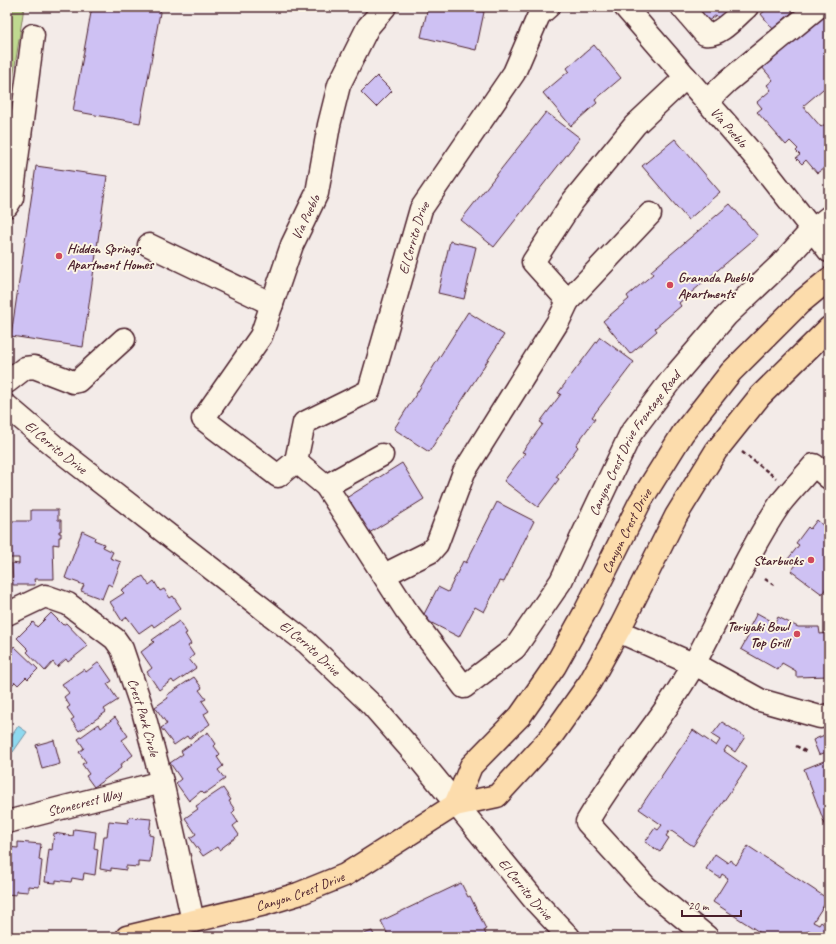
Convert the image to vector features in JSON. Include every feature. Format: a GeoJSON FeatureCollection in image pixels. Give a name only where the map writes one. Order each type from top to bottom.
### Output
{"type":"FeatureCollection","features":[{"type":"Feature","properties":{"kind":"main road","name":"Canyon Crest Drive"},"geometry":{"type":"LineString","coordinates":[[455,805],[471,766],[520,716],[555,666],[585,612],[640,502],[683,433],[731,372],[800,303],[829,279]]}},
{"type":"Feature","properties":{"kind":"main road","name":"Canyon Crest Drive"},"geometry":{"type":"LineString","coordinates":[[127,937],[278,900],[345,875],[455,805],[497,796],[551,737],[590,682],[618,631],[676,516],[716,451],[760,396],[829,328]]}},
{"type":"Feature","properties":{"kind":"street","name":"Via Pueblo"},"geometry":{"type":"LineString","coordinates":[[296,461],[278,476],[203,419],[261,336],[292,246],[317,193],[329,126],[339,85],[368,27],[385,7]]}},
{"type":"Feature","properties":{"kind":"street","name":"El Cerrito Drive"},"geometry":{"type":"LineString","coordinates":[[296,461],[304,423],[369,391],[421,209],[514,73],[539,15],[548,7]]}},
{"type":"Feature","properties":{"kind":"street"},"geometry":{"type":"LineString","coordinates":[[682,7],[705,34],[710,35],[719,31],[747,7]]}},
{"type":"Feature","properties":{"kind":"street"},"geometry":{"type":"LineString","coordinates":[[707,101],[728,81],[818,7]]}},
{"type":"Feature","properties":{"kind":"street","name":"Via Pueblo"},"geometry":{"type":"LineString","coordinates":[[630,9],[756,158],[829,251]]}},
{"type":"Feature","properties":{"kind":"street"},"geometry":{"type":"LineString","coordinates":[[7,206],[12,198],[33,35]]}},
{"type":"Feature","properties":{"kind":"street"},"geometry":{"type":"LineString","coordinates":[[568,301],[533,262],[573,201],[635,124],[686,77]]}},
{"type":"Feature","properties":{"kind":"street"},"geometry":{"type":"LineString","coordinates":[[296,461],[326,486],[384,575],[430,552],[437,544],[464,472],[558,320],[568,301],[650,214]]}},
{"type":"Feature","properties":{"kind":"street","name":"Canyon Crest Drive Frontage Road"},"geometry":{"type":"LineString","coordinates":[[384,575],[406,610],[464,687],[515,648],[562,581],[631,433],[653,403],[726,316],[829,216]]}},
{"type":"Feature","properties":{"kind":"street"},"geometry":{"type":"LineString","coordinates":[[149,245],[272,304]]}},
{"type":"Feature","properties":{"kind":"street"},"geometry":{"type":"LineString","coordinates":[[7,382],[28,367],[34,367],[73,382],[78,381],[124,339]]}},
{"type":"Feature","properties":{"kind":"street","name":"El Cerrito Drive"},"geometry":{"type":"LineString","coordinates":[[7,406],[54,446],[307,643],[372,706],[421,761],[455,805],[536,902],[569,937]]}},
{"type":"Feature","properties":{"kind":"street"},"geometry":{"type":"LineString","coordinates":[[326,486],[382,455]]}},
{"type":"Feature","properties":{"kind":"street"},"geometry":{"type":"LineString","coordinates":[[707,937],[646,887],[587,822],[603,793],[668,707],[694,664],[743,569],[780,504],[814,465],[829,478]]}},
{"type":"Feature","properties":{"kind":"street","name":"Crest Park Circle"},"geometry":{"type":"LineString","coordinates":[[7,614],[45,596],[68,604],[115,639],[122,649],[143,711],[162,782],[193,921]]}},
{"type":"Feature","properties":{"kind":"street"},"geometry":{"type":"LineString","coordinates":[[618,631],[694,664],[760,700],[820,717],[829,715]]}},
{"type":"Feature","properties":{"kind":"street","name":"Stonecrest Way"},"geometry":{"type":"LineString","coordinates":[[7,822],[162,782]]}},
{"type":"Feature","properties":{"kind":"path"},"geometry":{"type":"LineString","coordinates":[[726,440],[792,490]]}},
{"type":"Feature","properties":{"kind":"path"},"geometry":{"type":"LineString","coordinates":[[765,579],[774,585]]}},
{"type":"Feature","properties":{"kind":"path"},"geometry":{"type":"LineString","coordinates":[[796,746],[807,752]]}},
{"type":"Feature","properties":{"kind":"green space"},"geometry":{"type":"Polygon","coordinates":[[[7,7],[24,7],[7,118],[7,7]]]}},
{"type":"Feature","properties":{"kind":"water"},"geometry":{"type":"Polygon","coordinates":[[[18,726],[27,732],[13,752],[7,748],[7,743],[18,726]]]}},
{"type":"Feature","properties":{"kind":"building"},"geometry":{"type":"Polygon","coordinates":[[[92,7],[161,7],[140,123],[73,111],[92,7]]]}},
{"type":"Feature","properties":{"kind":"building"},"geometry":{"type":"Polygon","coordinates":[[[428,7],[461,7],[484,12],[476,50],[421,37],[428,7]]]}},
{"type":"Feature","properties":{"kind":"building"},"geometry":{"type":"Polygon","coordinates":[[[695,7],[733,7],[719,19],[716,15],[707,22],[695,7]]]}},
{"type":"Feature","properties":{"kind":"building"},"geometry":{"type":"Polygon","coordinates":[[[770,7],[798,7],[773,29],[761,14],[770,7]]]}},
{"type":"Feature","properties":{"kind":"building"},"geometry":{"type":"Polygon","coordinates":[[[829,8],[829,84],[803,106],[821,127],[829,121],[829,171],[828,172],[824,168],[817,173],[806,160],[802,164],[796,158],[800,155],[796,151],[798,149],[790,141],[786,145],[757,112],[762,108],[757,102],[771,90],[767,85],[773,80],[761,66],[829,8]]]}},
{"type":"Feature","properties":{"kind":"building"},"geometry":{"type":"Polygon","coordinates":[[[594,45],[621,78],[595,100],[597,103],[571,126],[543,93],[569,71],[567,68],[594,45]]]}},
{"type":"Feature","properties":{"kind":"building"},"geometry":{"type":"Polygon","coordinates":[[[377,76],[392,91],[376,107],[361,92],[377,76]]]}},
{"type":"Feature","properties":{"kind":"building"},"geometry":{"type":"Polygon","coordinates":[[[546,112],[580,138],[494,247],[461,220],[546,112]]]}},
{"type":"Feature","properties":{"kind":"building"},"geometry":{"type":"Polygon","coordinates":[[[675,139],[720,192],[688,220],[642,166],[675,139]]]}},
{"type":"Feature","properties":{"kind":"building","name":"Hidden Springs Apartment Homes"},"geometry":{"type":"Polygon","coordinates":[[[36,166],[107,176],[83,347],[11,336],[36,166]]]}},
{"type":"Feature","properties":{"kind":"building","name":"Granada Pueblo Apartments"},"geometry":{"type":"Polygon","coordinates":[[[730,204],[758,236],[679,303],[681,306],[655,328],[657,331],[630,354],[603,321],[629,299],[627,296],[653,274],[651,271],[730,204]]]}},
{"type":"Feature","properties":{"kind":"building"},"geometry":{"type":"Polygon","coordinates":[[[450,241],[476,247],[464,299],[438,293],[450,241]]]}},
{"type":"Feature","properties":{"kind":"building"},"geometry":{"type":"Polygon","coordinates":[[[468,312],[504,335],[429,452],[394,429],[468,312]]]}},
{"type":"Feature","properties":{"kind":"building"},"geometry":{"type":"Polygon","coordinates":[[[600,337],[634,362],[592,417],[595,419],[576,445],[578,447],[556,477],[559,479],[538,507],[504,481],[525,453],[522,452],[543,424],[540,422],[561,394],[558,393],[600,337]]]}},
{"type":"Feature","properties":{"kind":"building"},"geometry":{"type":"Polygon","coordinates":[[[402,463],[424,499],[366,535],[343,500],[402,463]]]}},
{"type":"Feature","properties":{"kind":"building"},"geometry":{"type":"Polygon","coordinates":[[[497,502],[534,521],[504,582],[500,581],[484,612],[475,607],[459,637],[422,618],[438,587],[448,592],[463,561],[466,563],[497,502]]]}},
{"type":"Feature","properties":{"kind":"building"},"geometry":{"type":"Polygon","coordinates":[[[31,510],[58,510],[58,520],[61,520],[61,531],[59,531],[59,533],[61,533],[61,537],[59,537],[59,545],[53,544],[54,579],[34,579],[35,585],[13,585],[12,563],[19,564],[19,558],[7,558],[7,521],[31,521],[31,510]]]}},
{"type":"Feature","properties":{"kind":"building"},"geometry":{"type":"Polygon","coordinates":[[[817,520],[829,531],[829,590],[826,588],[822,594],[791,571],[796,565],[788,559],[799,545],[796,543],[808,527],[810,529],[817,520]]]}},
{"type":"Feature","properties":{"kind":"building"},"geometry":{"type":"Polygon","coordinates":[[[82,531],[95,537],[94,540],[104,544],[103,547],[113,552],[110,558],[121,562],[112,586],[108,584],[102,599],[81,591],[84,585],[65,578],[82,531]]]}},
{"type":"Feature","properties":{"kind":"building"},"geometry":{"type":"Polygon","coordinates":[[[143,576],[149,585],[154,581],[160,591],[164,589],[170,598],[173,596],[181,608],[154,627],[152,624],[139,633],[127,617],[122,621],[110,602],[124,593],[121,590],[143,576]]]}},
{"type":"Feature","properties":{"kind":"building"},"geometry":{"type":"Polygon","coordinates":[[[51,613],[63,625],[66,623],[88,646],[68,662],[66,659],[57,667],[53,662],[45,671],[27,652],[29,650],[17,638],[33,622],[37,627],[51,613]]]}},
{"type":"Feature","properties":{"kind":"building"},"geometry":{"type":"Polygon","coordinates":[[[757,613],[775,623],[778,617],[798,627],[819,627],[820,634],[829,633],[829,676],[796,677],[796,671],[782,663],[778,670],[741,649],[749,635],[746,634],[757,613]]]}},
{"type":"Feature","properties":{"kind":"building"},"geometry":{"type":"Polygon","coordinates":[[[179,621],[187,633],[185,634],[191,644],[188,646],[194,655],[189,659],[196,668],[174,683],[172,680],[159,690],[147,672],[152,668],[141,652],[154,642],[152,640],[179,621]]]}},
{"type":"Feature","properties":{"kind":"building"},"geometry":{"type":"Polygon","coordinates":[[[7,643],[12,649],[14,646],[38,669],[28,679],[26,677],[18,685],[15,682],[7,690],[7,643]]]}},
{"type":"Feature","properties":{"kind":"building"},"geometry":{"type":"Polygon","coordinates":[[[99,662],[112,681],[107,684],[118,700],[104,709],[106,712],[79,731],[71,720],[74,718],[67,708],[70,706],[64,697],[69,693],[62,684],[84,669],[86,672],[99,662]]]}},
{"type":"Feature","properties":{"kind":"building"},"geometry":{"type":"Polygon","coordinates":[[[194,677],[202,688],[199,690],[206,699],[202,701],[209,711],[204,714],[210,724],[189,739],[187,736],[174,745],[161,728],[167,724],[155,707],[168,698],[167,695],[194,677]]]}},
{"type":"Feature","properties":{"kind":"building"},"geometry":{"type":"Polygon","coordinates":[[[115,717],[128,736],[122,740],[133,755],[120,765],[121,768],[94,787],[86,776],[89,774],[82,764],[86,762],[79,752],[84,748],[78,739],[99,724],[101,728],[115,717]]]}},
{"type":"Feature","properties":{"kind":"building"},"geometry":{"type":"Polygon","coordinates":[[[722,722],[745,737],[735,752],[727,746],[724,751],[747,767],[693,846],[670,830],[666,836],[669,838],[660,852],[645,842],[655,828],[658,830],[662,825],[639,809],[693,730],[716,746],[720,740],[712,735],[722,722]]]}},
{"type":"Feature","properties":{"kind":"building"},"geometry":{"type":"Polygon","coordinates":[[[208,732],[216,744],[214,746],[220,754],[217,757],[223,766],[218,770],[225,779],[204,794],[201,791],[189,801],[176,783],[181,779],[170,763],[183,754],[181,751],[208,732]]]}},
{"type":"Feature","properties":{"kind":"building"},"geometry":{"type":"Polygon","coordinates":[[[829,733],[829,759],[826,752],[819,755],[813,740],[829,733]]]}},
{"type":"Feature","properties":{"kind":"building"},"geometry":{"type":"Polygon","coordinates":[[[54,740],[60,764],[42,769],[36,745],[54,740]]]}},
{"type":"Feature","properties":{"kind":"building"},"geometry":{"type":"Polygon","coordinates":[[[829,759],[829,835],[804,769],[829,759]]]}},
{"type":"Feature","properties":{"kind":"building"},"geometry":{"type":"Polygon","coordinates":[[[223,788],[231,800],[229,801],[235,810],[232,813],[238,822],[233,826],[239,835],[219,850],[217,847],[203,856],[190,838],[196,834],[185,818],[198,809],[196,806],[223,788]]]}},
{"type":"Feature","properties":{"kind":"building"},"geometry":{"type":"Polygon","coordinates":[[[129,817],[151,819],[149,835],[153,836],[150,862],[138,861],[138,867],[126,866],[126,870],[111,868],[111,871],[100,869],[104,836],[107,836],[109,821],[128,823],[129,817]]]}},
{"type":"Feature","properties":{"kind":"building"},"geometry":{"type":"Polygon","coordinates":[[[74,829],[96,832],[94,848],[98,849],[95,875],[84,873],[83,880],[72,878],[71,882],[56,880],[56,883],[45,882],[49,849],[52,850],[54,833],[73,836],[74,829]]]}},
{"type":"Feature","properties":{"kind":"building"},"geometry":{"type":"Polygon","coordinates":[[[18,842],[41,844],[39,860],[42,861],[39,887],[28,886],[28,892],[16,891],[16,895],[7,894],[7,847],[18,848],[18,842]]]}},
{"type":"Feature","properties":{"kind":"building"},"geometry":{"type":"Polygon","coordinates":[[[748,846],[828,899],[813,922],[819,925],[821,922],[829,928],[829,937],[812,937],[814,933],[808,930],[804,937],[767,937],[713,902],[728,878],[722,874],[720,878],[706,869],[715,854],[728,863],[730,860],[736,865],[748,846]]]}},
{"type":"Feature","properties":{"kind":"building"},"geometry":{"type":"Polygon","coordinates":[[[461,883],[468,897],[470,896],[486,929],[484,930],[487,937],[389,937],[381,921],[461,883]]]}},
{"type":"Feature","properties":{"kind":"building"},"geometry":{"type":"Polygon","coordinates":[[[372,931],[375,937],[356,937],[372,931]]]}},
{"type":"Feature","properties":{"kind":"place","name":"Hidden Springs Apartment Homes"},"geometry":{"type":"Point","coordinates":[59,256]}},
{"type":"Feature","properties":{"kind":"place","name":"Granada Pueblo Apartments"},"geometry":{"type":"Point","coordinates":[670,285]}},
{"type":"Feature","properties":{"kind":"place","name":"Starbucks"},"geometry":{"type":"Point","coordinates":[811,560]}},
{"type":"Feature","properties":{"kind":"place","name":"Teriyaki Bowl Top Grill"},"geometry":{"type":"Point","coordinates":[797,634]}}]}
